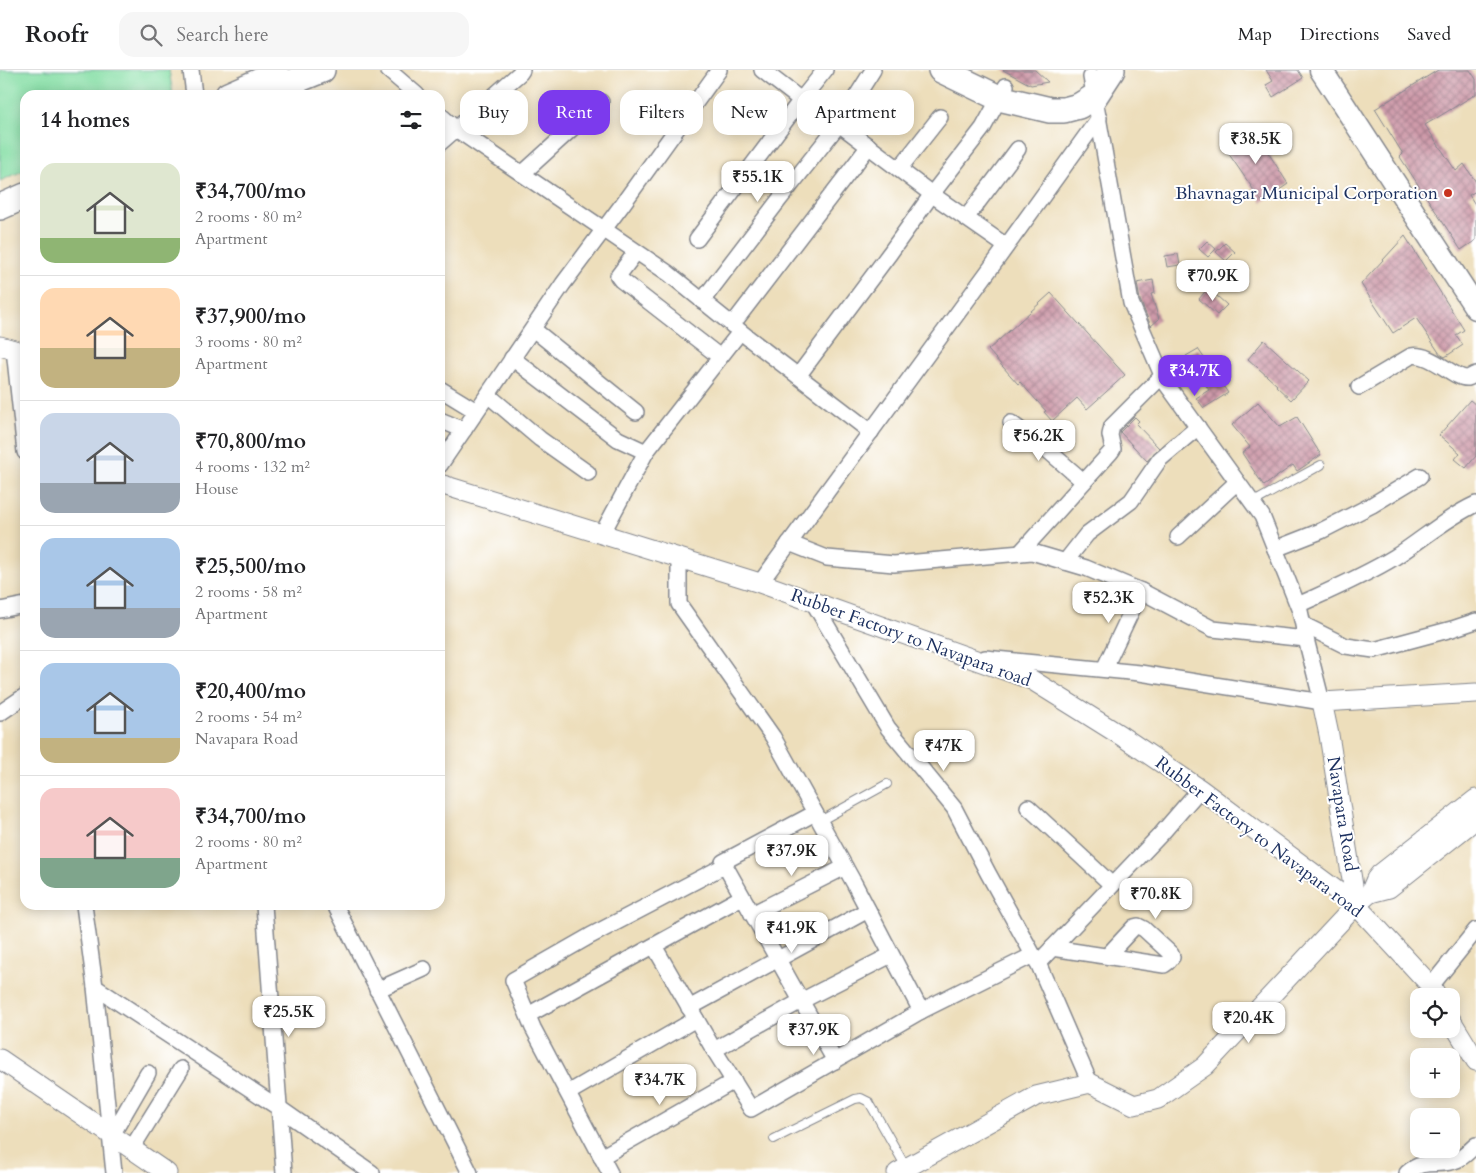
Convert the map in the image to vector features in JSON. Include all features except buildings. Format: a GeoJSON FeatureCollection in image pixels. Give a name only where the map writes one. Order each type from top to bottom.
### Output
{"type":"FeatureCollection","features":[{"type":"Feature","properties":{"kind":"main road"},"geometry":{"type":"LineString","coordinates":[[239,90],[285,70]]}},
{"type":"Feature","properties":{"kind":"main road"},"geometry":{"type":"LineString","coordinates":[[272,90],[322,70]]}},
{"type":"Feature","properties":{"kind":"main road"},"geometry":{"type":"LineString","coordinates":[[941,70],[1050,110],[1062,102],[1079,106],[1099,86]]}},
{"type":"Feature","properties":{"kind":"main road"},"geometry":{"type":"LineString","coordinates":[[971,70],[1003,92]]}},
{"type":"Feature","properties":{"kind":"main road"},"geometry":{"type":"LineString","coordinates":[[1321,70],[1476,308]]}},
{"type":"Feature","properties":{"kind":"main road"},"geometry":{"type":"LineString","coordinates":[[0,192],[20,183]]}},
{"type":"Feature","properties":{"kind":"main road"},"geometry":{"type":"LineString","coordinates":[[0,207],[20,198]]}},
{"type":"Feature","properties":{"kind":"street"},"geometry":{"type":"LineString","coordinates":[[191,70],[193,90]]}},
{"type":"Feature","properties":{"kind":"street"},"geometry":{"type":"LineString","coordinates":[[388,70],[411,90]]}},
{"type":"Feature","properties":{"kind":"street"},"geometry":{"type":"LineString","coordinates":[[445,139],[522,70]]}},
{"type":"Feature","properties":{"kind":"street"},"geometry":{"type":"LineString","coordinates":[[445,458],[563,284],[719,70]]}},
{"type":"Feature","properties":{"kind":"street"},"geometry":{"type":"LineString","coordinates":[[762,70],[797,97]]}},
{"type":"Feature","properties":{"kind":"street"},"geometry":{"type":"LineString","coordinates":[[809,90],[825,70]]}},
{"type":"Feature","properties":{"kind":"street"},"geometry":{"type":"LineString","coordinates":[[860,90],[873,70]]}},
{"type":"Feature","properties":{"kind":"street"},"geometry":{"type":"LineString","coordinates":[[760,583],[1006,246],[1099,86]]}},
{"type":"Feature","properties":{"kind":"street"},"geometry":{"type":"LineString","coordinates":[[1099,86],[1132,303],[1165,382],[1262,516],[1298,605],[1322,702]]}},
{"type":"Feature","properties":{"kind":"street"},"geometry":{"type":"LineString","coordinates":[[798,376],[983,128],[1003,92]]}},
{"type":"Feature","properties":{"kind":"street"},"geometry":{"type":"LineString","coordinates":[[697,239],[797,105]]}},
{"type":"Feature","properties":{"kind":"street"},"geometry":{"type":"LineString","coordinates":[[899,169],[940,116]]}},
{"type":"Feature","properties":{"kind":"street"},"geometry":{"type":"LineString","coordinates":[[445,119],[456,129],[668,273],[871,432]]}},
{"type":"Feature","properties":{"kind":"street"},"geometry":{"type":"LineString","coordinates":[[522,174],[565,135]]}},
{"type":"Feature","properties":{"kind":"street"},"geometry":{"type":"LineString","coordinates":[[702,301],[830,135]]}},
{"type":"Feature","properties":{"kind":"street"},"geometry":{"type":"LineString","coordinates":[[854,135],[932,194],[1006,246]]}},
{"type":"Feature","properties":{"kind":"street"},"geometry":{"type":"LineString","coordinates":[[602,534],[646,452],[720,357],[736,328],[869,146]]}},
{"type":"Feature","properties":{"kind":"street"},"geometry":{"type":"LineString","coordinates":[[966,218],[1018,149]]}},
{"type":"Feature","properties":{"kind":"street"},"geometry":{"type":"LineString","coordinates":[[636,252],[618,276],[621,280],[720,357]]}},
{"type":"Feature","properties":{"kind":"street"},"geometry":{"type":"LineString","coordinates":[[533,329],[636,412]]}},
{"type":"Feature","properties":{"kind":"street"},"geometry":{"type":"LineString","coordinates":[[13,349],[20,409]]}},
{"type":"Feature","properties":{"kind":"street"},"geometry":{"type":"LineString","coordinates":[[1359,387],[1411,356],[1417,355],[1428,358],[1461,377],[1468,378],[1476,374]]}},
{"type":"Feature","properties":{"kind":"street"},"geometry":{"type":"LineString","coordinates":[[512,358],[618,439],[646,452]]}},
{"type":"Feature","properties":{"kind":"street"},"geometry":{"type":"LineString","coordinates":[[1020,553],[1113,449],[1110,434],[1112,426],[1163,375]]}},
{"type":"Feature","properties":{"kind":"street"},"geometry":{"type":"LineString","coordinates":[[445,392],[476,411]]}},
{"type":"Feature","properties":{"kind":"street"},"geometry":{"type":"LineString","coordinates":[[488,394],[540,439],[588,473]]}},
{"type":"Feature","properties":{"kind":"street"},"geometry":{"type":"LineString","coordinates":[[445,422],[464,430]]}},
{"type":"Feature","properties":{"kind":"street"},"geometry":{"type":"LineString","coordinates":[[1011,422],[1083,481]]}},
{"type":"Feature","properties":{"kind":"street"},"geometry":{"type":"LineString","coordinates":[[1065,562],[1087,534],[1131,502],[1160,459],[1198,427]]}},
{"type":"Feature","properties":{"kind":"street"},"geometry":{"type":"LineString","coordinates":[[1275,549],[1321,532],[1372,505],[1420,476]]}},
{"type":"Feature","properties":{"kind":"street"},"geometry":{"type":"LineString","coordinates":[[1178,537],[1237,482]]}},
{"type":"Feature","properties":{"kind":"street","name":"Rubber Factory to Navapara road"},"geometry":{"type":"LineString","coordinates":[[445,486],[760,583],[1032,680],[1120,735],[1363,899],[1432,988]]}},
{"type":"Feature","properties":{"kind":"street"},"geometry":{"type":"LineString","coordinates":[[1298,605],[1364,575],[1396,556],[1456,513],[1476,504]]}},
{"type":"Feature","properties":{"kind":"street"},"geometry":{"type":"LineString","coordinates":[[789,543],[827,558],[894,564],[1032,552],[1086,568],[1140,592],[1213,629],[1305,632],[1346,646],[1374,650],[1476,621]]}},
{"type":"Feature","properties":{"kind":"street"},"geometry":{"type":"LineString","coordinates":[[679,558],[679,604],[773,737],[845,867],[921,1011]]}},
{"type":"Feature","properties":{"kind":"street"},"geometry":{"type":"LineString","coordinates":[[1104,669],[1140,592]]}},
{"type":"Feature","properties":{"kind":"street"},"geometry":{"type":"LineString","coordinates":[[813,602],[888,728],[954,808],[1035,959],[1090,1083],[1134,1105],[1158,1100],[1205,1066],[1363,899],[1380,874],[1476,799]]}},
{"type":"Feature","properties":{"kind":"street"},"geometry":{"type":"LineString","coordinates":[[0,610],[20,606]]}},
{"type":"Feature","properties":{"kind":"street"},"geometry":{"type":"LineString","coordinates":[[966,657],[1140,673],[1322,702],[1476,693]]}},
{"type":"Feature","properties":{"kind":"street"},"geometry":{"type":"LineString","coordinates":[[0,713],[20,699]]}},
{"type":"Feature","properties":{"kind":"street","name":"Navapara Road"},"geometry":{"type":"LineString","coordinates":[[1322,702],[1363,899]]}},
{"type":"Feature","properties":{"kind":"street"},"geometry":{"type":"LineString","coordinates":[[654,946],[714,1050],[751,1109],[921,1011],[1035,959],[1052,948],[1162,833],[1200,789]]}},
{"type":"Feature","properties":{"kind":"street"},"geometry":{"type":"LineString","coordinates":[[1028,807],[1112,886]]}},
{"type":"Feature","properties":{"kind":"street"},"geometry":{"type":"LineString","coordinates":[[817,817],[723,862],[835,1061]]}},
{"type":"Feature","properties":{"kind":"street"},"geometry":{"type":"LineString","coordinates":[[1363,899],[1389,888],[1476,819]]}},
{"type":"Feature","properties":{"kind":"street"},"geometry":{"type":"LineString","coordinates":[[610,1173],[533,1028],[513,980],[590,936],[724,866]]}},
{"type":"Feature","properties":{"kind":"street"},"geometry":{"type":"LineString","coordinates":[[752,914],[845,867]]}},
{"type":"Feature","properties":{"kind":"street"},"geometry":{"type":"LineString","coordinates":[[528,1015],[742,898]]}},
{"type":"Feature","properties":{"kind":"street"},"geometry":{"type":"LineString","coordinates":[[85,910],[95,987],[114,1173]]}},
{"type":"Feature","properties":{"kind":"street"},"geometry":{"type":"LineString","coordinates":[[264,910],[284,1173]]}},
{"type":"Feature","properties":{"kind":"street"},"geometry":{"type":"LineString","coordinates":[[338,910],[470,1173]]}},
{"type":"Feature","properties":{"kind":"street"},"geometry":{"type":"LineString","coordinates":[[568,1093],[777,960],[868,910]]}},
{"type":"Feature","properties":{"kind":"street"},"geometry":{"type":"LineString","coordinates":[[1436,988],[1476,930]]}},
{"type":"Feature","properties":{"kind":"street"},"geometry":{"type":"LineString","coordinates":[[1052,948],[1107,956]]}},
{"type":"Feature","properties":{"kind":"street"},"geometry":{"type":"LineString","coordinates":[[714,1050],[801,1001],[891,955]]}},
{"type":"Feature","properties":{"kind":"street"},"geometry":{"type":"LineString","coordinates":[[378,990],[424,968]]}},
{"type":"Feature","properties":{"kind":"street"},"geometry":{"type":"LineString","coordinates":[[95,987],[279,1108],[372,1173]]}},
{"type":"Feature","properties":{"kind":"street"},"geometry":{"type":"LineString","coordinates":[[1460,1035],[1476,1061]]}},
{"type":"Feature","properties":{"kind":"street"},"geometry":{"type":"LineString","coordinates":[[2,1060],[167,1173]]}},
{"type":"Feature","properties":{"kind":"street"},"geometry":{"type":"LineString","coordinates":[[132,1148],[181,1069]]}},
{"type":"Feature","properties":{"kind":"street"},"geometry":{"type":"LineString","coordinates":[[110,1134],[148,1074]]}},
{"type":"Feature","properties":{"kind":"street"},"geometry":{"type":"LineString","coordinates":[[601,1157],[734,1081]]}},
{"type":"Feature","properties":{"kind":"street"},"geometry":{"type":"LineString","coordinates":[[902,1171],[1036,1096],[1090,1083]]}},
{"type":"Feature","properties":{"kind":"street"},"geometry":{"type":"LineString","coordinates":[[1407,1173],[1419,1165],[1457,1160],[1476,1145]]}},
{"type":"Feature","properties":{"kind":"lane"},"geometry":{"type":"LineString","coordinates":[[1252,502],[1321,466]]}},
{"type":"Feature","properties":{"kind":"lane"},"geometry":{"type":"LineString","coordinates":[[817,817],[887,784]]}},
{"type":"Feature","properties":{"kind":"lane"},"geometry":{"type":"LineString","coordinates":[[774,1139],[855,1099],[861,1098],[869,1102],[902,1171]]}},
{"type":"Feature","properties":{"kind":"green space"},"geometry":{"type":"Polygon","coordinates":[[[0,70],[169,70],[172,90],[20,90],[20,172],[0,181],[0,70]]]}},
{"type":"Feature","properties":{"kind":"place","name":"Bhavnagar Municipal Corporation"},"geometry":{"type":"Point","coordinates":[1448,193]}}]}
